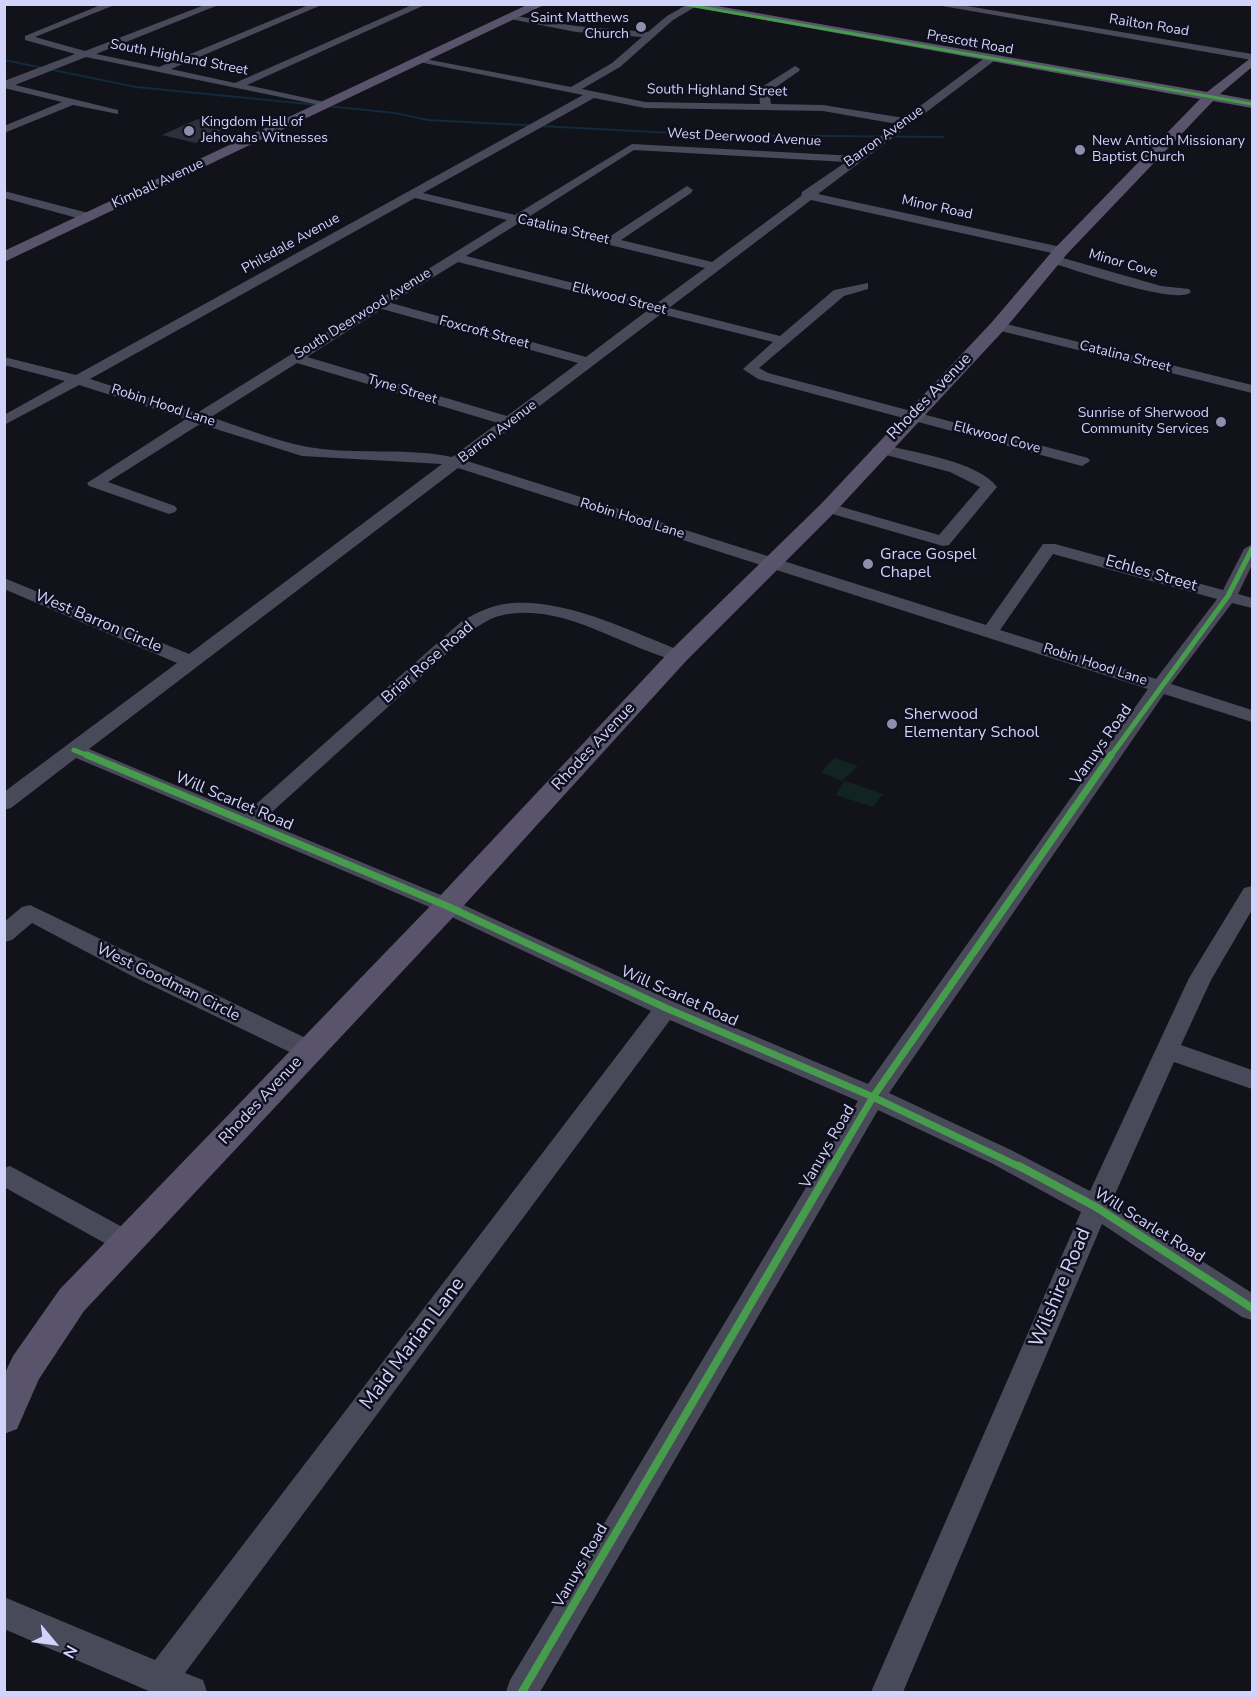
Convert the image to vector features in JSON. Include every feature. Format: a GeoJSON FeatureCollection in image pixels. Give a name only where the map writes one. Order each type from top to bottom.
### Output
{"type":"FeatureCollection","features":[{"type":"Feature","properties":{"kind":"main road","name":"Kimball Avenue"},"geometry":{"type":"LineString","coordinates":[[4,257],[540,4]]}},
{"type":"Feature","properties":{"kind":"main road","name":"Prescott Road"},"geometry":{"type":"LineString","coordinates":[[690,5],[1252,104]]}},
{"type":"Feature","properties":{"kind":"main road"},"geometry":{"type":"LineString","coordinates":[[1209,97],[1250,63]]}},
{"type":"Feature","properties":{"kind":"main road","name":"Rhodes Avenue"},"geometry":{"type":"LineString","coordinates":[[4,1417],[26,1368],[72,1300],[447,906],[678,656],[828,508],[880,449],[998,326],[1058,255],[1209,97]]}},
{"type":"Feature","properties":{"kind":"street","name":"South Highland Street"},"geometry":{"type":"LineString","coordinates":[[113,4],[31,34],[28,38],[87,55],[239,85],[325,105]]}},
{"type":"Feature","properties":{"kind":"street"},"geometry":{"type":"LineString","coordinates":[[4,86],[218,4]]}},
{"type":"Feature","properties":{"kind":"street"},"geometry":{"type":"LineString","coordinates":[[158,70],[320,4]]}},
{"type":"Feature","properties":{"kind":"street"},"geometry":{"type":"LineString","coordinates":[[239,85],[423,4]]}},
{"type":"Feature","properties":{"kind":"street","name":"Railton Road"},"geometry":{"type":"LineString","coordinates":[[935,4],[1250,63]]}},
{"type":"Feature","properties":{"kind":"street"},"geometry":{"type":"LineString","coordinates":[[573,90],[616,65],[650,34],[690,5]]}},
{"type":"Feature","properties":{"kind":"street"},"geometry":{"type":"LineString","coordinates":[[513,17],[576,29],[650,34]]}},
{"type":"Feature","properties":{"kind":"street","name":"Barron Avenue"},"geometry":{"type":"LineString","coordinates":[[6,799],[457,464],[712,266],[990,59]]}},
{"type":"Feature","properties":{"kind":"street","name":"South Highland Street"},"geometry":{"type":"LineString","coordinates":[[424,60],[666,107],[846,110],[906,122]]}},
{"type":"Feature","properties":{"kind":"street"},"geometry":{"type":"LineString","coordinates":[[766,108],[764,92],[766,88],[795,69]]}},
{"type":"Feature","properties":{"kind":"street"},"geometry":{"type":"LineString","coordinates":[[4,86],[114,112]]}},
{"type":"Feature","properties":{"kind":"street","name":"Philsdale Avenue"},"geometry":{"type":"LineString","coordinates":[[4,421],[593,94]]}},
{"type":"Feature","properties":{"kind":"street"},"geometry":{"type":"LineString","coordinates":[[4,130],[72,102]]}},
{"type":"Feature","properties":{"kind":"street","name":"West Deerwood Avenue"},"geometry":{"type":"LineString","coordinates":[[632,147],[855,159]]}},
{"type":"Feature","properties":{"kind":"street","name":"South Deerwood Avenue"},"geometry":{"type":"LineString","coordinates":[[169,509],[95,483],[292,357],[632,147]]}},
{"type":"Feature","properties":{"kind":"street"},"geometry":{"type":"LineString","coordinates":[[612,241],[687,190]]}},
{"type":"Feature","properties":{"kind":"street"},"geometry":{"type":"LineString","coordinates":[[4,194],[88,217]]}},
{"type":"Feature","properties":{"kind":"street","name":"Catalina Street"},"geometry":{"type":"LineString","coordinates":[[413,194],[712,266]]}},
{"type":"Feature","properties":{"kind":"street","name":"Minor Road"},"geometry":{"type":"LineString","coordinates":[[806,195],[1058,255]]}},
{"type":"Feature","properties":{"kind":"street","name":"Minor Cove"},"geometry":{"type":"LineString","coordinates":[[1058,255],[1160,290],[1184,291]]}},
{"type":"Feature","properties":{"kind":"street","name":"Elkwood Street"},"geometry":{"type":"LineString","coordinates":[[455,257],[784,341]]}},
{"type":"Feature","properties":{"kind":"street"},"geometry":{"type":"LineString","coordinates":[[863,286],[839,293],[750,369],[763,376],[912,415]]}},
{"type":"Feature","properties":{"kind":"street","name":"Foxcroft Street"},"geometry":{"type":"LineString","coordinates":[[378,304],[590,362]]}},
{"type":"Feature","properties":{"kind":"street","name":"Catalina Street"},"geometry":{"type":"LineString","coordinates":[[998,326],[1252,389]]}},
{"type":"Feature","properties":{"kind":"street","name":"Tyne Street"},"geometry":{"type":"LineString","coordinates":[[292,357],[511,422]]}},
{"type":"Feature","properties":{"kind":"street","name":"Robin Hood Lane"},"geometry":{"type":"LineString","coordinates":[[4,361],[78,380],[302,451],[327,456],[409,454],[457,464],[1252,716]]}},
{"type":"Feature","properties":{"kind":"street","name":"Elkwood Cove"},"geometry":{"type":"LineString","coordinates":[[912,415],[1082,462]]}},
{"type":"Feature","properties":{"kind":"street"},"geometry":{"type":"LineString","coordinates":[[828,508],[944,541],[988,487],[984,482],[949,467],[880,449]]}},
{"type":"Feature","properties":{"kind":"street","name":"Echles Street"},"geometry":{"type":"LineString","coordinates":[[990,632],[1049,548],[1252,603]]}},
{"type":"Feature","properties":{"kind":"street","name":"Vanuys Road"},"geometry":{"type":"LineString","coordinates":[[522,1692],[873,1097],[1160,686],[1228,596],[1252,549]]}},
{"type":"Feature","properties":{"kind":"street","name":"West Barron Circle"},"geometry":{"type":"LineString","coordinates":[[4,583],[191,662]]}},
{"type":"Feature","properties":{"kind":"street","name":"Briar Rose Road"},"geometry":{"type":"LineString","coordinates":[[248,822],[468,625],[493,611],[526,607],[562,614],[678,656]]}},
{"type":"Feature","properties":{"kind":"street","name":"Will Scarlet Road"},"geometry":{"type":"LineString","coordinates":[[74,750],[447,906],[666,1008],[873,1097],[1002,1157],[1096,1207],[1252,1308]]}},
{"type":"Feature","properties":{"kind":"street","name":"Wilshire Road"},"geometry":{"type":"LineString","coordinates":[[887,1692],[1096,1207],[1200,978],[1252,893]]}},
{"type":"Feature","properties":{"kind":"street","name":"West Goodman Circle"},"geometry":{"type":"LineString","coordinates":[[4,934],[30,913],[140,970],[308,1050]]}},
{"type":"Feature","properties":{"kind":"street","name":"Maid Marian Lane"},"geometry":{"type":"LineString","coordinates":[[160,1680],[666,1008]]}},
{"type":"Feature","properties":{"kind":"street"},"geometry":{"type":"LineString","coordinates":[[1168,1050],[1252,1080]]}},
{"type":"Feature","properties":{"kind":"street"},"geometry":{"type":"LineString","coordinates":[[10,1176],[128,1243]]}},
{"type":"Feature","properties":{"kind":"street"},"geometry":{"type":"LineString","coordinates":[[4,1613],[191,1692]]}},
{"type":"Feature","properties":{"kind":"green space"},"geometry":{"type":"Polygon","coordinates":[[[834,758],[858,766],[842,781],[821,772],[834,758]]]}},
{"type":"Feature","properties":{"kind":"green space"},"geometry":{"type":"Polygon","coordinates":[[[845,781],[883,794],[873,807],[836,795],[845,781]]]}},
{"type":"Feature","properties":{"kind":"building","name":"Kingdom Hall of Jehovahs Witnesses"},"geometry":{"type":"Polygon","coordinates":[[[198,119],[220,124],[212,128],[222,130],[196,143],[162,135],[198,119]]]}},
{"type":"Feature","properties":{"kind":"waterway"},"geometry":{"type":"LineString","coordinates":[[4,60],[136,87],[318,105]]}},
{"type":"Feature","properties":{"kind":"waterway"},"geometry":{"type":"LineString","coordinates":[[327,106],[395,113],[428,120],[710,135],[943,137]]}},
{"type":"Feature","properties":{"kind":"cycle path"},"geometry":{"type":"LineString","coordinates":[[683,4],[1252,104]]}},
{"type":"Feature","properties":{"kind":"cycle path"},"geometry":{"type":"LineString","coordinates":[[522,1692],[873,1097],[1160,686],[1228,596],[1252,549]]}},
{"type":"Feature","properties":{"kind":"cycle path"},"geometry":{"type":"LineString","coordinates":[[74,750],[447,906],[666,1008],[873,1097],[1002,1157],[1096,1207],[1252,1308]]}},
{"type":"Feature","properties":{"kind":"place","name":"Saint Matthews Church"},"geometry":{"type":"Point","coordinates":[641,27]}},
{"type":"Feature","properties":{"kind":"place","name":"Kingdom Hall of Jehovahs Witnesses"},"geometry":{"type":"Point","coordinates":[189,131]}},
{"type":"Feature","properties":{"kind":"place","name":"New Antioch Missionary Baptist Church"},"geometry":{"type":"Point","coordinates":[1080,150]}},
{"type":"Feature","properties":{"kind":"place","name":"Sunrise of Sherwood Community Services"},"geometry":{"type":"Point","coordinates":[1221,422]}},
{"type":"Feature","properties":{"kind":"place","name":"Grace Gospel Chapel"},"geometry":{"type":"Point","coordinates":[868,564]}},
{"type":"Feature","properties":{"kind":"place","name":"Sherwood Elementary School"},"geometry":{"type":"Point","coordinates":[892,724]}}]}
